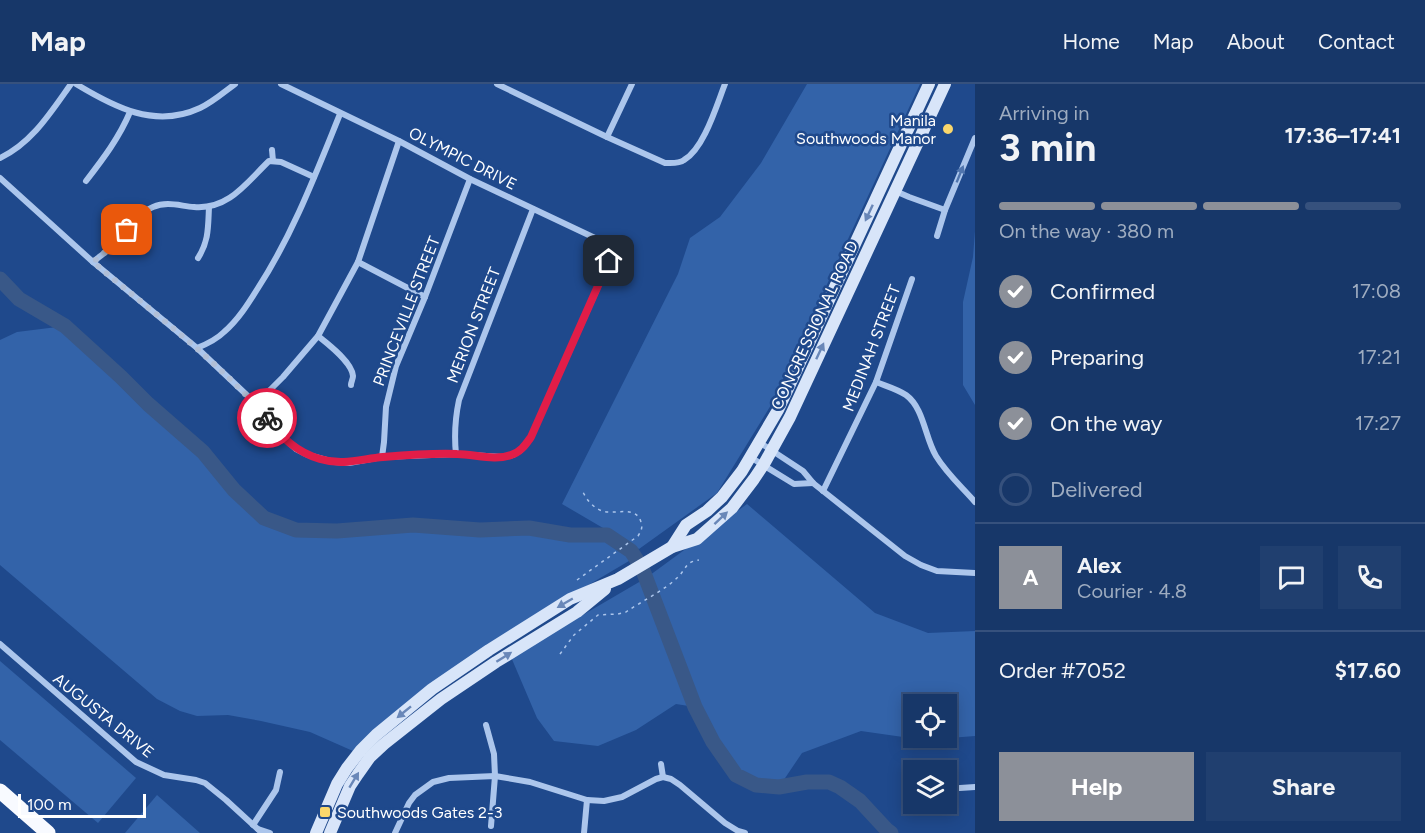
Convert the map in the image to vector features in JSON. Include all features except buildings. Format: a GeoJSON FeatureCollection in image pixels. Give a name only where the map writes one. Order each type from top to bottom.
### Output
{"type":"FeatureCollection","features":[{"type":"Feature","properties":{"kind":"highway"},"geometry":{"type":"LineString","coordinates":[[0,791],[48,833]]}},
{"type":"Feature","properties":{"kind":"main road","name":"CONGRESSIONAL ROAD"},"geometry":{"type":"LineString","coordinates":[[672,547],[686,525],[707,511],[722,497],[742,471],[778,410],[929,84]]}},
{"type":"Feature","properties":{"kind":"main road","name":"CONGRESSIONAL ROAD"},"geometry":{"type":"LineString","coordinates":[[330,833],[350,786],[364,765],[384,744],[441,699],[577,612],[619,578],[672,547],[697,539],[732,508],[764,465],[790,417],[945,84]]}},
{"type":"Feature","properties":{"kind":"main road","name":"CONGRESSIONAL ROAD"},"geometry":{"type":"LineString","coordinates":[[316,833],[347,768],[376,735],[432,689],[489,650],[570,599],[619,578]]}},
{"type":"Feature","properties":{"kind":"street"},"geometry":{"type":"LineString","coordinates":[[0,158],[16,149],[45,122],[71,84]]}},
{"type":"Feature","properties":{"kind":"street"},"geometry":{"type":"LineString","coordinates":[[76,84],[130,112],[156,116],[184,114],[200,108],[235,84]]}},
{"type":"Feature","properties":{"kind":"street","name":"OLYMPIC DRIVE"},"geometry":{"type":"LineString","coordinates":[[281,84],[399,141],[470,179],[595,238],[608,250]]}},
{"type":"Feature","properties":{"kind":"street"},"geometry":{"type":"LineString","coordinates":[[497,84],[665,164],[684,160],[696,148],[703,137],[725,84]]}},
{"type":"Feature","properties":{"kind":"street"},"geometry":{"type":"LineString","coordinates":[[607,137],[632,84]]}},
{"type":"Feature","properties":{"kind":"street"},"geometry":{"type":"LineString","coordinates":[[86,181],[122,131],[130,112]]}},
{"type":"Feature","properties":{"kind":"street"},"geometry":{"type":"LineString","coordinates":[[197,348],[211,342],[240,315],[284,247],[340,114]]}},
{"type":"Feature","properties":{"kind":"street"},"geometry":{"type":"LineString","coordinates":[[937,236],[945,210],[975,138]]}},
{"type":"Feature","properties":{"kind":"street"},"geometry":{"type":"LineString","coordinates":[[251,399],[270,390],[318,336],[358,261],[399,141]]}},
{"type":"Feature","properties":{"kind":"street"},"geometry":{"type":"LineString","coordinates":[[272,150],[273,160]]}},
{"type":"Feature","properties":{"kind":"street"},"geometry":{"type":"LineString","coordinates":[[93,262],[115,244],[148,209],[168,203],[209,207],[230,198],[247,185],[269,161],[273,160],[288,165],[314,177]]}},
{"type":"Feature","properties":{"kind":"street"},"geometry":{"type":"LineString","coordinates":[[0,178],[93,262],[197,348],[251,399],[286,440],[309,455],[334,462],[349,463],[382,457],[456,454],[502,457],[513,455],[531,437],[605,271],[609,261],[608,250],[631,250]]}},
{"type":"Feature","properties":{"kind":"street","name":"PRINCEVILLE STREET"},"geometry":{"type":"LineString","coordinates":[[382,457],[389,388],[470,179]]}},
{"type":"Feature","properties":{"kind":"street"},"geometry":{"type":"LineString","coordinates":[[882,185],[945,210]]}},
{"type":"Feature","properties":{"kind":"street"},"geometry":{"type":"LineString","coordinates":[[198,258],[208,238],[209,207]]}},
{"type":"Feature","properties":{"kind":"street","name":"MERION STREET"},"geometry":{"type":"LineString","coordinates":[[456,454],[455,419],[459,400],[533,209]]}},
{"type":"Feature","properties":{"kind":"street"},"geometry":{"type":"LineString","coordinates":[[358,261],[425,297]]}},
{"type":"Feature","properties":{"kind":"street","name":"MEDINAH STREET"},"geometry":{"type":"LineString","coordinates":[[823,491],[876,382],[912,279]]}},
{"type":"Feature","properties":{"kind":"street"},"geometry":{"type":"LineString","coordinates":[[318,336],[350,367],[353,375],[351,385]]}},
{"type":"Feature","properties":{"kind":"street"},"geometry":{"type":"LineString","coordinates":[[876,382],[899,391],[913,402],[927,439],[943,467],[975,502]]}},
{"type":"Feature","properties":{"kind":"street"},"geometry":{"type":"LineString","coordinates":[[759,442],[803,471],[813,483],[905,556],[937,571],[975,573]]}},
{"type":"Feature","properties":{"kind":"street"},"geometry":{"type":"LineString","coordinates":[[750,457],[794,484],[813,483]]}},
{"type":"Feature","properties":{"kind":"street","name":"AUGUSTA DRIVE"},"geometry":{"type":"LineString","coordinates":[[0,644],[136,762],[164,775],[205,783],[258,829],[270,833]]}},
{"type":"Feature","properties":{"kind":"street"},"geometry":{"type":"LineString","coordinates":[[486,725],[494,754],[495,776],[491,826]]}},
{"type":"Feature","properties":{"kind":"street"},"geometry":{"type":"LineString","coordinates":[[661,764],[663,777]]}},
{"type":"Feature","properties":{"kind":"street"},"geometry":{"type":"LineString","coordinates":[[258,829],[276,790],[280,772]]}},
{"type":"Feature","properties":{"kind":"street"},"geometry":{"type":"LineString","coordinates":[[395,833],[409,803],[415,795],[433,782],[449,778],[495,776],[530,782],[587,800],[604,801],[622,797],[663,777],[680,785],[725,823],[745,833]]}},
{"type":"Feature","properties":{"kind":"street"},"geometry":{"type":"LineString","coordinates":[[960,788],[975,787]]}},
{"type":"Feature","properties":{"kind":"street"},"geometry":{"type":"LineString","coordinates":[[584,833],[587,800]]}},
{"type":"Feature","properties":{"kind":"path"},"geometry":{"type":"LineString","coordinates":[[578,580],[600,566],[642,531],[637,515],[630,512],[608,512],[597,508],[588,501],[582,490]]}},
{"type":"Feature","properties":{"kind":"path"},"geometry":{"type":"LineString","coordinates":[[560,654],[574,635],[598,615],[626,612],[672,582],[687,564],[699,560]]}},
{"type":"Feature","properties":{"kind":"shaded area"},"geometry":{"type":"Polygon","coordinates":[[[807,84],[920,84],[771,405],[717,493],[639,549],[562,504],[678,274],[690,238],[720,217],[761,163],[807,84]]]}},
{"type":"Feature","properties":{"kind":"shaded area"},"geometry":{"type":"Polygon","coordinates":[[[975,231],[975,405],[963,385],[963,302],[973,257],[975,231]]]}},
{"type":"Feature","properties":{"kind":"shaded area"},"geometry":{"type":"Polygon","coordinates":[[[65,326],[203,452],[234,490],[264,518],[296,530],[337,531],[413,525],[480,530],[529,528],[570,535],[607,535],[632,548],[634,558],[490,643],[353,751],[310,732],[228,715],[197,716],[180,711],[157,699],[0,565],[0,340],[17,332],[65,326]]]}},
{"type":"Feature","properties":{"kind":"shaded area"},"geometry":{"type":"Polygon","coordinates":[[[747,504],[875,613],[928,633],[975,631],[975,736],[957,737],[957,694],[903,694],[903,737],[861,731],[802,753],[779,787],[764,787],[745,780],[727,763],[695,707],[676,704],[636,730],[598,746],[554,741],[537,718],[511,657],[646,578],[747,504]]]}},
{"type":"Feature","properties":{"kind":"shaded area"},"geometry":{"type":"Polygon","coordinates":[[[0,661],[136,778],[98,823],[0,740],[0,661]]]}},
{"type":"Feature","properties":{"kind":"shaded area"},"geometry":{"type":"Polygon","coordinates":[[[157,795],[200,833],[125,833],[157,795]]]}},
{"type":"Feature","properties":{"kind":"waterway"},"geometry":{"type":"LineString","coordinates":[[0,279],[19,299],[65,326],[203,452],[234,490],[264,518],[296,530],[337,531],[413,525],[480,530],[529,528],[570,535],[607,535],[631,551],[642,568],[695,707],[713,742],[736,775],[756,785],[779,787],[807,782],[829,782],[860,801],[891,833]]}},
{"type":"Feature","properties":{"kind":"way so far"},"geometry":{"type":"LineString","coordinates":[[127,230],[115,244],[93,262],[197,348],[251,399],[267,418]]}},
{"type":"Feature","properties":{"kind":"place","name":"Manila Southwoods Manor"},"geometry":{"type":"Point","coordinates":[948,129]}},
{"type":"Feature","properties":{"kind":"place","name":"Southwoods Gates 2-3"},"geometry":{"type":"Point","coordinates":[325,812]}},
{"type":"Feature","properties":{"kind":"route"},"geometry":{"type":"LineString","coordinates":[[267,418],[277,431],[296,448],[309,455],[334,462],[349,463],[382,457],[456,454],[502,457],[513,455],[521,450],[531,437],[609,261]]}}]}
